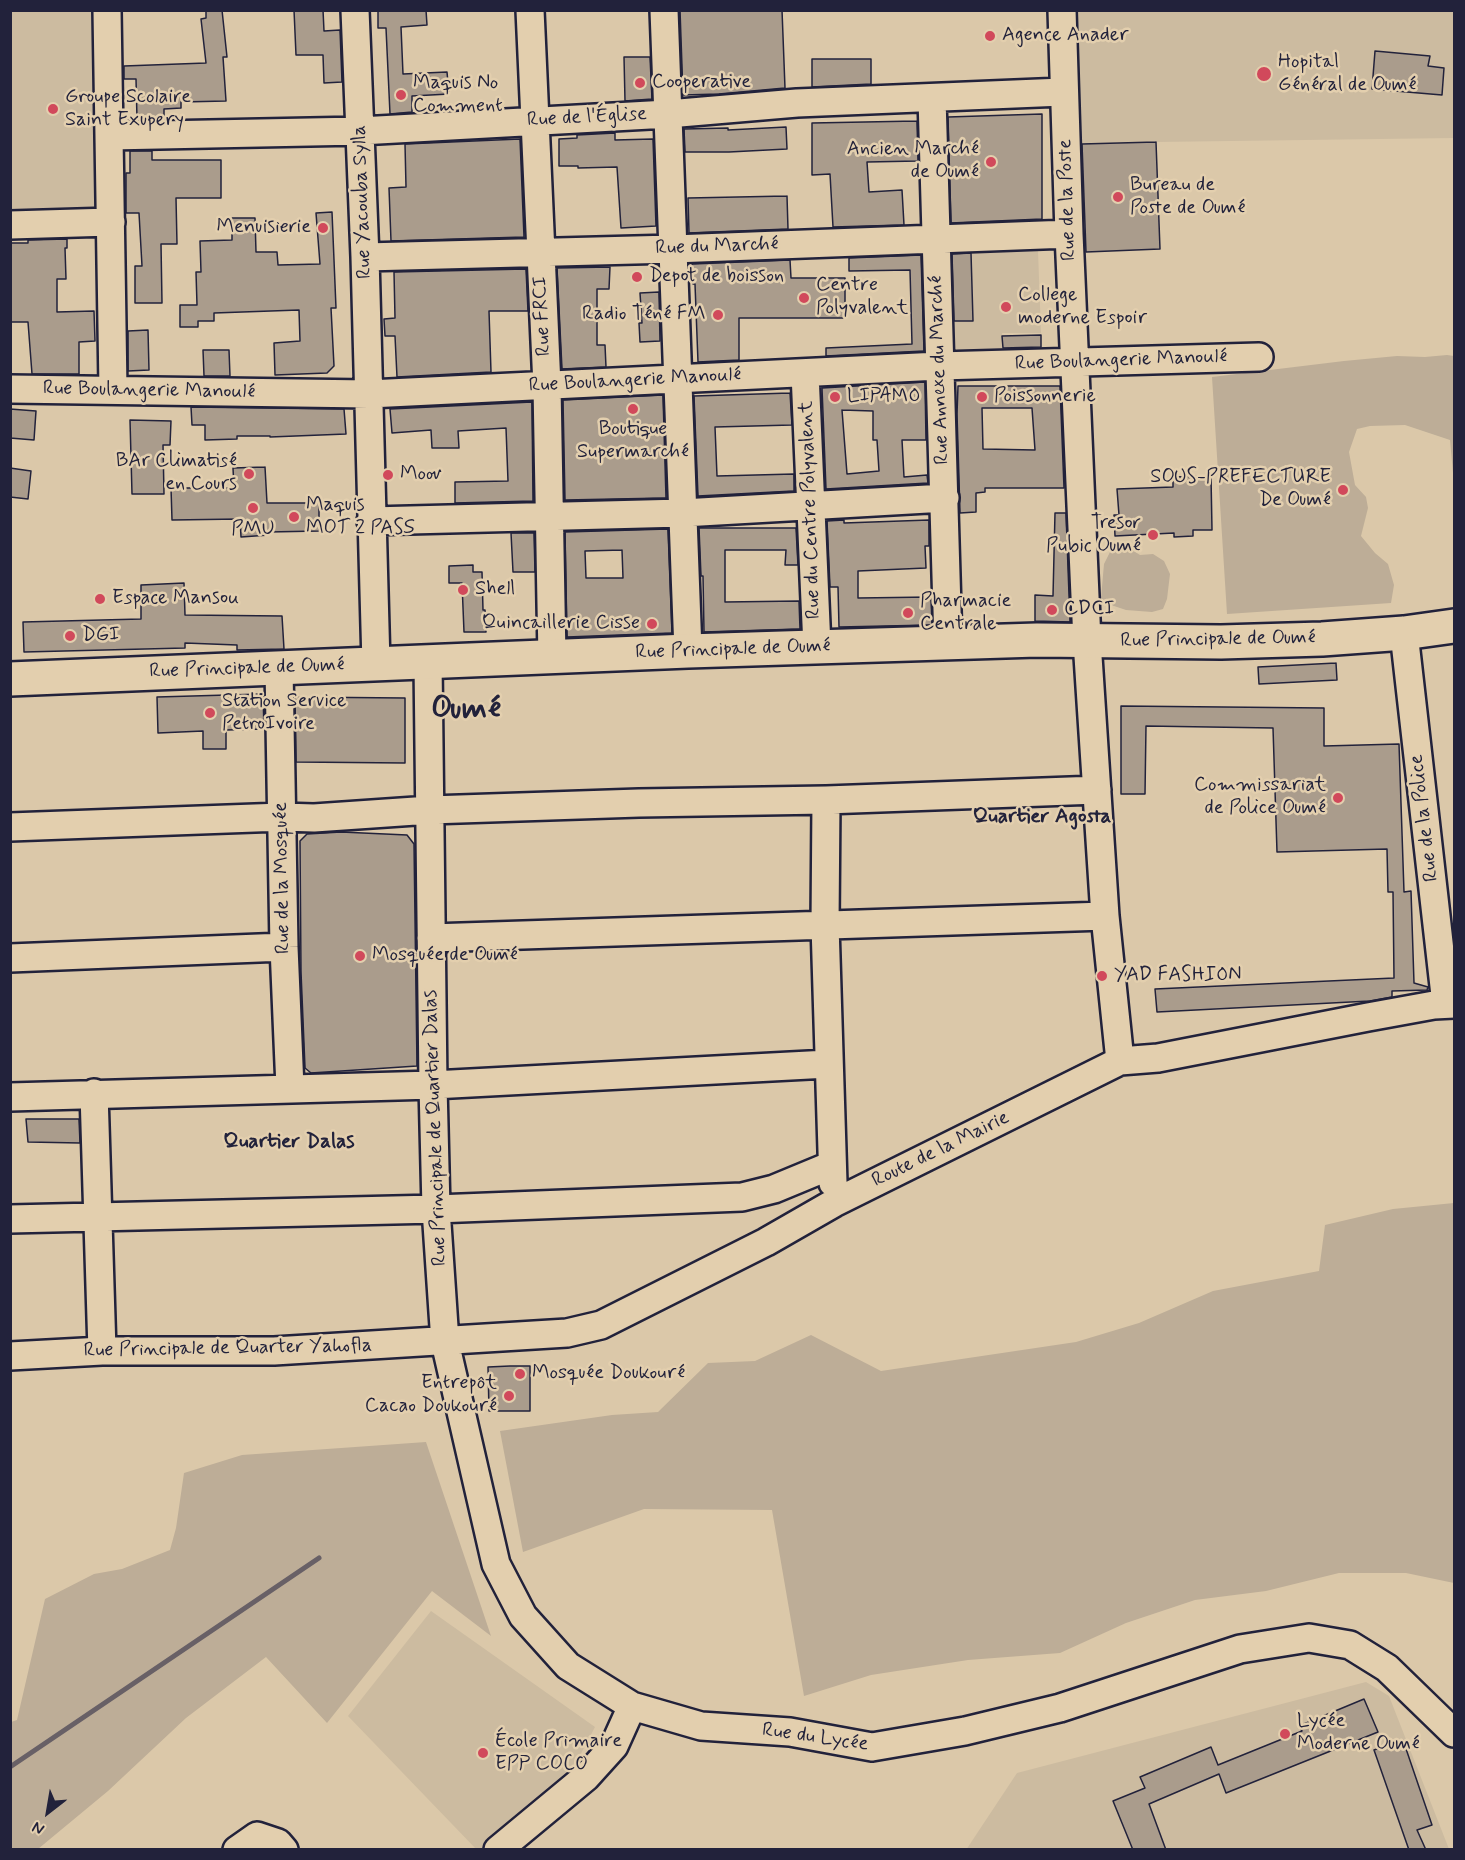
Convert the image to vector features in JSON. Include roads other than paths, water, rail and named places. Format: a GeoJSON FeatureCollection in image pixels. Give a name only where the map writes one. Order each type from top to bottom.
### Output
{"type":"FeatureCollection","features":[{"type":"Feature","properties":{"kind":"main road","name":"Rue Principale de Oumé"},"geometry":{"type":"LineString","coordinates":[[10,679],[688,651],[1037,640],[1221,642],[1322,639],[1404,633],[1455,626]]}},
{"type":"Feature","properties":{"kind":"street"},"geometry":{"type":"LineString","coordinates":[[106,10],[113,389]]}},
{"type":"Feature","properties":{"kind":"street","name":"Rue Yacouba Sylla"},"geometry":{"type":"LineString","coordinates":[[355,10],[365,257],[376,664]]}},
{"type":"Feature","properties":{"kind":"street","name":"Rue FRCI"},"geometry":{"type":"LineString","coordinates":[[530,10],[547,386],[552,658]]}},
{"type":"Feature","properties":{"kind":"street"},"geometry":{"type":"LineString","coordinates":[[664,10],[688,651]]}},
{"type":"Feature","properties":{"kind":"street","name":"Rue de la Poste"},"geometry":{"type":"LineString","coordinates":[[1062,10],[1063,92],[1088,641],[1106,916],[1120,1061]]}},
{"type":"Feature","properties":{"kind":"street","name":"Rue de l'Église"},"geometry":{"type":"LineString","coordinates":[[109,136],[360,131],[668,114],[797,103],[1063,92]]}},
{"type":"Feature","properties":{"kind":"street","name":"Rue Annexe du Marché"},"geometry":{"type":"LineString","coordinates":[[932,98],[948,643]]}},
{"type":"Feature","properties":{"kind":"street"},"geometry":{"type":"LineString","coordinates":[[10,225],[111,222]]}},
{"type":"Feature","properties":{"kind":"street","name":"Rue du Marché"},"geometry":{"type":"LineString","coordinates":[[365,257],[673,249],[1069,234]]}},
{"type":"Feature","properties":{"kind":"street","name":"Rue Boulangerie Manoulé"},"geometry":{"type":"LineString","coordinates":[[10,389],[369,394],[939,366],[1259,357]]}},
{"type":"Feature","properties":{"kind":"street","name":"Rue du Centre Polyvalent"},"geometry":{"type":"LineString","coordinates":[[805,373],[817,648]]}},
{"type":"Feature","properties":{"kind":"street"},"geometry":{"type":"LineString","coordinates":[[371,521],[683,513],[945,498]]}},
{"type":"Feature","properties":{"kind":"street","name":"Rue de la Police"},"geometry":{"type":"LineString","coordinates":[[1404,633],[1450,1004]]}},
{"type":"Feature","properties":{"kind":"street","name":"Rue Principale de Quartier Dalas"},"geometry":{"type":"LineString","coordinates":[[428,662],[436,1209],[445,1342]]}},
{"type":"Feature","properties":{"kind":"street","name":"Rue de la Mosquée"},"geometry":{"type":"LineString","coordinates":[[279,668],[284,947],[290,1088]]}},
{"type":"Feature","properties":{"kind":"street"},"geometry":{"type":"LineString","coordinates":[[10,827],[314,818],[430,810],[826,800],[1097,790]]}},
{"type":"Feature","properties":{"kind":"street"},"geometry":{"type":"LineString","coordinates":[[826,800],[825,925],[834,1203]]}},
{"type":"Feature","properties":{"kind":"street"},"geometry":{"type":"LineString","coordinates":[[431,938],[1106,916]]}},
{"type":"Feature","properties":{"kind":"street"},"geometry":{"type":"LineString","coordinates":[[10,958],[284,947]]}},
{"type":"Feature","properties":{"kind":"street","name":"Route de la Mairie"},"geometry":{"type":"LineString","coordinates":[[445,1342],[567,1333],[601,1325],[766,1242],[834,1203],[1120,1061],[1158,1058],[1357,1019],[1450,1004]]}},
{"type":"Feature","properties":{"kind":"street"},"geometry":{"type":"LineString","coordinates":[[10,1097],[433,1084],[828,1064]]}},
{"type":"Feature","properties":{"kind":"street"},"geometry":{"type":"LineString","coordinates":[[94,1093],[102,1351]]}},
{"type":"Feature","properties":{"kind":"street"},"geometry":{"type":"LineString","coordinates":[[10,1218],[436,1209],[742,1197],[774,1190],[832,1165]]}},
{"type":"Feature","properties":{"kind":"street","name":"Rue Principale de Quarter Yahofla"},"geometry":{"type":"LineString","coordinates":[[10,1356],[102,1351],[274,1351],[445,1342]]}},
{"type":"Feature","properties":{"kind":"street","name":"Rue du Lycée"},"geometry":{"type":"LineString","coordinates":[[445,1342],[496,1564],[523,1616],[568,1666],[632,1706],[701,1726],[790,1732],[872,1747],[965,1731],[1059,1708],[1240,1649],[1310,1638],[1350,1645],[1387,1668],[1455,1733]]}},
{"type":"Feature","properties":{"kind":"street"},"geometry":{"type":"LineString","coordinates":[[498,1850],[586,1777],[614,1746],[632,1706]]}},
{"type":"Feature","properties":{"kind":"street"},"geometry":{"type":"LineString","coordinates":[[237,1850],[257,1836],[278,1843],[284,1850]]}},
{"type":"Feature","properties":{"kind":"waterway"},"geometry":{"type":"LineString","coordinates":[[10,1767],[319,1558]]}},
{"type":"Feature","properties":{"kind":"place","name":"Agence Anader"},"geometry":{"type":"Point","coordinates":[990,36]}},
{"type":"Feature","properties":{"kind":"place","name":"Hopital Général de Oumé"},"geometry":{"type":"Point","coordinates":[1264,74]}},
{"type":"Feature","properties":{"kind":"place","name":"Cooperative"},"geometry":{"type":"Point","coordinates":[640,83]}},
{"type":"Feature","properties":{"kind":"place","name":"Maquis No Comment"},"geometry":{"type":"Point","coordinates":[401,95]}},
{"type":"Feature","properties":{"kind":"place","name":"Groupe Scolaire Saint Exupery"},"geometry":{"type":"Point","coordinates":[53,109]}},
{"type":"Feature","properties":{"kind":"place","name":"Ancien Marché de Oumé"},"geometry":{"type":"Point","coordinates":[991,162]}},
{"type":"Feature","properties":{"kind":"place","name":"Bureau de Poste de Oumé"},"geometry":{"type":"Point","coordinates":[1118,197]}},
{"type":"Feature","properties":{"kind":"place","name":"Menuisierie"},"geometry":{"type":"Point","coordinates":[323,228]}},
{"type":"Feature","properties":{"kind":"place","name":"Depot de boisson"},"geometry":{"type":"Point","coordinates":[637,277]}},
{"type":"Feature","properties":{"kind":"place","name":"Centre Polyvalent"},"geometry":{"type":"Point","coordinates":[804,298]}},
{"type":"Feature","properties":{"kind":"place","name":"College moderne Espoir"},"geometry":{"type":"Point","coordinates":[1006,307]}},
{"type":"Feature","properties":{"kind":"place","name":"Radio Téné FM"},"geometry":{"type":"Point","coordinates":[718,315]}},
{"type":"Feature","properties":{"kind":"place","name":"LIPAMO"},"geometry":{"type":"Point","coordinates":[835,397]}},
{"type":"Feature","properties":{"kind":"place","name":"Poissonnerie"},"geometry":{"type":"Point","coordinates":[982,397]}},
{"type":"Feature","properties":{"kind":"place","name":"Boutique Supermarché"},"geometry":{"type":"Point","coordinates":[633,409]}},
{"type":"Feature","properties":{"kind":"place","name":"BAr Climatisé en Cours"},"geometry":{"type":"Point","coordinates":[249,474]}},
{"type":"Feature","properties":{"kind":"place","name":"Moov"},"geometry":{"type":"Point","coordinates":[388,475]}},
{"type":"Feature","properties":{"kind":"place","name":"SOUS-PREFECTURE De Oumé"},"geometry":{"type":"Point","coordinates":[1343,490]}},
{"type":"Feature","properties":{"kind":"place","name":"PMU"},"geometry":{"type":"Point","coordinates":[253,508]}},
{"type":"Feature","properties":{"kind":"place","name":"Maquis MOT 2 PASS"},"geometry":{"type":"Point","coordinates":[294,517]}},
{"type":"Feature","properties":{"kind":"place","name":"Tresor Pubic Oumé"},"geometry":{"type":"Point","coordinates":[1153,535]}},
{"type":"Feature","properties":{"kind":"place","name":"Shell"},"geometry":{"type":"Point","coordinates":[463,590]}},
{"type":"Feature","properties":{"kind":"place","name":"Espace Mansou"},"geometry":{"type":"Point","coordinates":[100,599]}},
{"type":"Feature","properties":{"kind":"place","name":"CDCI"},"geometry":{"type":"Point","coordinates":[1052,610]}},
{"type":"Feature","properties":{"kind":"place","name":"Pharmacie Centrale"},"geometry":{"type":"Point","coordinates":[908,613]}},
{"type":"Feature","properties":{"kind":"place","name":"Quincaillerie Cisse"},"geometry":{"type":"Point","coordinates":[652,624]}},
{"type":"Feature","properties":{"kind":"place","name":"DGI"},"geometry":{"type":"Point","coordinates":[70,636]}},
{"type":"Feature","properties":{"kind":"place","name":"Station Service PetroIvoire"},"geometry":{"type":"Point","coordinates":[210,713]}},
{"type":"Feature","properties":{"kind":"place","name":"Commissariat de Police Oumé"},"geometry":{"type":"Point","coordinates":[1338,798]}},
{"type":"Feature","properties":{"kind":"place","name":"Mosquée de Oumé"},"geometry":{"type":"Point","coordinates":[360,956]}},
{"type":"Feature","properties":{"kind":"place","name":"YAD FASHION"},"geometry":{"type":"Point","coordinates":[1102,976]}},
{"type":"Feature","properties":{"kind":"place","name":"Mosquée Doukouré"},"geometry":{"type":"Point","coordinates":[520,1374]}},
{"type":"Feature","properties":{"kind":"place","name":"Entrepôt Cacao Doukouré"},"geometry":{"type":"Point","coordinates":[509,1396]}},
{"type":"Feature","properties":{"kind":"place","name":"Lycée Moderne Oumé"},"geometry":{"type":"Point","coordinates":[1285,1734]}},
{"type":"Feature","properties":{"kind":"place","name":"École Primaire EPP COCO"},"geometry":{"type":"Point","coordinates":[483,1753]}},
{"type":"Feature","properties":{"kind":"district","name":"Oumé"},"geometry":{"type":"Point","coordinates":[466,710]}},
{"type":"Feature","properties":{"kind":"district","name":"Quartier Agosta"},"geometry":{"type":"Point","coordinates":[1042,818]}},
{"type":"Feature","properties":{"kind":"district","name":"Quartier Dalas"},"geometry":{"type":"Point","coordinates":[289,1143]}}]}
